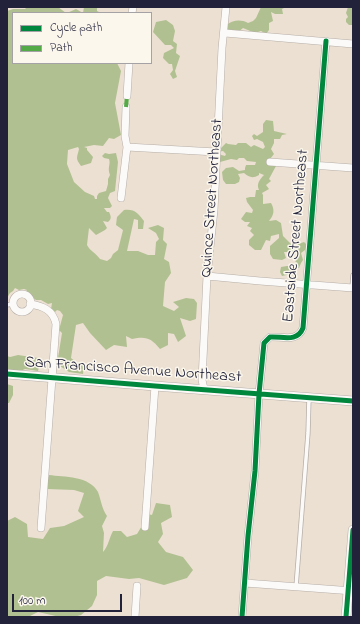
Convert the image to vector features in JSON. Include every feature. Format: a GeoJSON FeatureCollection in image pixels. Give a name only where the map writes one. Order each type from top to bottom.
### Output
{"type":"FeatureCollection","features":[{"type":"Feature","properties":{"kind":"street","name":"Quince Street Northeast"},"geometry":{"type":"LineString","coordinates":[[204,389],[202,380],[207,276],[214,210],[222,48],[225,33],[226,7]]}},
{"type":"Feature","properties":{"kind":"street"},"geometry":{"type":"LineString","coordinates":[[225,33],[353,44]]}},
{"type":"Feature","properties":{"kind":"street","name":"Eastside Street Northeast"},"geometry":{"type":"LineString","coordinates":[[242,617],[264,343],[270,337],[290,338],[298,335],[303,328],[326,41]]}},
{"type":"Feature","properties":{"kind":"street"},"geometry":{"type":"LineString","coordinates":[[127,96],[129,64]]}},
{"type":"Feature","properties":{"kind":"street"},"geometry":{"type":"LineString","coordinates":[[121,198],[127,147],[125,136],[126,107]]}},
{"type":"Feature","properties":{"kind":"street"},"geometry":{"type":"LineString","coordinates":[[127,147],[216,152]]}},
{"type":"Feature","properties":{"kind":"street"},"geometry":{"type":"LineString","coordinates":[[270,162],[353,168]]}},
{"type":"Feature","properties":{"kind":"street"},"geometry":{"type":"LineString","coordinates":[[207,276],[352,288]]}},
{"type":"Feature","properties":{"kind":"street"},"geometry":{"type":"LineString","coordinates":[[25,295],[29,299],[30,304],[28,310],[20,312],[10,304],[14,298],[25,295]]}},
{"type":"Feature","properties":{"kind":"street"},"geometry":{"type":"LineString","coordinates":[[30,304],[43,307],[48,310],[55,319],[56,324],[41,528]]}},
{"type":"Feature","properties":{"kind":"street","name":"San Francisco Avenue Northeast"},"geometry":{"type":"LineString","coordinates":[[7,374],[353,401]]}},
{"type":"Feature","properties":{"kind":"street"},"geometry":{"type":"LineString","coordinates":[[145,527],[155,386]]}},
{"type":"Feature","properties":{"kind":"street"},"geometry":{"type":"LineString","coordinates":[[346,617],[350,591],[353,530]]}},
{"type":"Feature","properties":{"kind":"street"},"geometry":{"type":"LineString","coordinates":[[245,583],[350,591]]}},
{"type":"Feature","properties":{"kind":"street"},"geometry":{"type":"LineString","coordinates":[[135,617],[138,586]]}},
{"type":"Feature","properties":{"kind":"lane"},"geometry":{"type":"LineString","coordinates":[[352,288],[353,275]]}},
{"type":"Feature","properties":{"kind":"lane"},"geometry":{"type":"LineString","coordinates":[[296,587],[308,433],[309,397]]}},
{"type":"Feature","properties":{"kind":"green space"},"geometry":{"type":"Polygon","coordinates":[[[27,7],[58,7],[65,12],[12,12],[12,64],[118,64],[121,71],[115,103],[121,135],[114,139],[109,138],[103,146],[94,145],[84,147],[87,148],[93,157],[91,163],[81,166],[77,159],[78,147],[68,150],[67,164],[74,182],[85,192],[94,196],[95,199],[97,199],[99,193],[106,191],[110,175],[109,159],[102,156],[105,153],[116,153],[118,162],[115,191],[110,193],[108,198],[112,206],[110,208],[104,208],[107,212],[109,212],[111,219],[108,222],[103,221],[107,228],[96,235],[89,228],[87,245],[100,259],[107,261],[118,250],[123,230],[116,225],[117,217],[124,210],[134,211],[144,221],[143,229],[138,229],[138,220],[134,219],[127,251],[138,251],[148,255],[155,255],[156,242],[159,239],[156,233],[148,228],[158,225],[164,228],[163,240],[167,244],[164,259],[169,262],[171,273],[165,282],[163,306],[174,311],[179,307],[173,302],[186,298],[194,299],[197,303],[196,319],[190,321],[180,318],[186,336],[178,342],[174,334],[168,333],[168,345],[160,349],[151,340],[145,338],[132,339],[126,336],[127,347],[114,345],[106,350],[83,323],[76,325],[71,358],[77,363],[84,365],[83,374],[69,372],[57,364],[62,333],[59,330],[63,315],[60,311],[57,310],[55,312],[51,309],[52,303],[48,304],[41,300],[36,300],[25,292],[27,290],[19,290],[15,288],[7,298],[7,11],[13,9],[25,9],[27,7]]]}},
{"type":"Feature","properties":{"kind":"green space"},"geometry":{"type":"Polygon","coordinates":[[[84,7],[97,7],[97,11],[99,12],[83,12],[84,7]]]}},
{"type":"Feature","properties":{"kind":"green space"},"geometry":{"type":"Polygon","coordinates":[[[261,7],[286,7],[282,9],[283,14],[275,14],[271,12],[273,21],[269,23],[269,30],[266,34],[261,31],[255,33],[243,28],[236,34],[229,31],[225,26],[236,21],[248,23],[253,21],[261,7]]]}},
{"type":"Feature","properties":{"kind":"green space"},"geometry":{"type":"Polygon","coordinates":[[[348,7],[353,7],[353,25],[349,25],[346,22],[348,17],[346,13],[348,7]]]}},
{"type":"Feature","properties":{"kind":"green space"},"geometry":{"type":"Polygon","coordinates":[[[76,9],[81,12],[69,12],[76,9]]]}},
{"type":"Feature","properties":{"kind":"green space"},"geometry":{"type":"Polygon","coordinates":[[[166,20],[173,25],[175,31],[173,41],[177,44],[176,53],[180,56],[175,71],[177,77],[173,79],[170,74],[173,70],[172,64],[169,64],[163,58],[164,53],[174,48],[171,45],[165,45],[153,32],[156,22],[166,20]]]}},
{"type":"Feature","properties":{"kind":"green space"},"geometry":{"type":"Polygon","coordinates":[[[266,120],[273,121],[274,131],[287,134],[282,135],[280,139],[274,139],[271,149],[274,154],[270,159],[276,166],[269,179],[271,181],[266,185],[269,189],[262,193],[263,204],[271,203],[273,212],[269,221],[276,220],[281,223],[283,236],[291,244],[292,249],[298,250],[298,244],[304,242],[307,245],[305,250],[301,253],[303,260],[299,268],[294,267],[298,252],[284,252],[286,258],[282,260],[273,259],[270,254],[270,246],[279,238],[279,234],[271,236],[270,241],[266,240],[261,250],[255,250],[249,245],[249,240],[254,235],[250,231],[252,228],[247,226],[250,222],[245,222],[241,219],[246,212],[252,213],[253,210],[246,198],[255,197],[256,190],[259,190],[259,182],[264,175],[259,173],[259,175],[252,177],[244,173],[238,174],[240,178],[239,182],[235,184],[226,184],[223,180],[222,172],[226,168],[233,167],[239,171],[245,170],[246,165],[255,165],[256,162],[239,158],[237,160],[231,159],[220,162],[218,154],[225,156],[226,154],[223,151],[218,152],[219,146],[221,148],[226,143],[236,145],[238,143],[246,143],[251,147],[254,145],[263,149],[265,147],[263,142],[257,139],[254,140],[252,136],[254,134],[257,136],[263,132],[263,124],[266,120]]]}},
{"type":"Feature","properties":{"kind":"green space"},"geometry":{"type":"Polygon","coordinates":[[[290,266],[293,270],[291,274],[282,276],[280,272],[281,267],[290,266]]]}},
{"type":"Feature","properties":{"kind":"green space"},"geometry":{"type":"Polygon","coordinates":[[[18,355],[38,358],[40,363],[38,371],[25,369],[16,373],[7,372],[7,356],[10,357],[18,355]]]}},
{"type":"Feature","properties":{"kind":"green space"},"geometry":{"type":"Polygon","coordinates":[[[7,384],[13,386],[13,395],[9,403],[7,403],[7,384]]]}},
{"type":"Feature","properties":{"kind":"green space"},"geometry":{"type":"Polygon","coordinates":[[[49,475],[83,480],[94,487],[98,492],[107,516],[102,526],[104,533],[103,552],[107,547],[113,531],[121,531],[127,537],[137,534],[143,524],[142,519],[148,514],[152,515],[156,503],[170,505],[172,517],[161,523],[163,534],[158,542],[166,552],[183,557],[193,570],[187,578],[164,585],[139,578],[129,579],[106,576],[97,581],[97,595],[92,606],[81,615],[74,617],[60,617],[38,612],[28,617],[7,617],[7,521],[15,517],[27,524],[28,537],[43,539],[50,528],[64,526],[84,517],[78,511],[84,493],[74,490],[47,489],[46,482],[49,475]]]}},
{"type":"Feature","properties":{"kind":"marked path"},"geometry":{"type":"LineString","coordinates":[[126,107],[127,96]]}},
{"type":"Feature","properties":{"kind":"cycle path"},"geometry":{"type":"LineString","coordinates":[[242,617],[248,536],[255,471],[259,394],[264,343],[270,337],[289,338],[297,336],[303,328],[326,41]]}},
{"type":"Feature","properties":{"kind":"cycle path"},"geometry":{"type":"LineString","coordinates":[[7,374],[353,401]]}},
{"type":"Feature","properties":{"kind":"cycle path"},"geometry":{"type":"LineString","coordinates":[[346,617],[353,530]]}}]}
